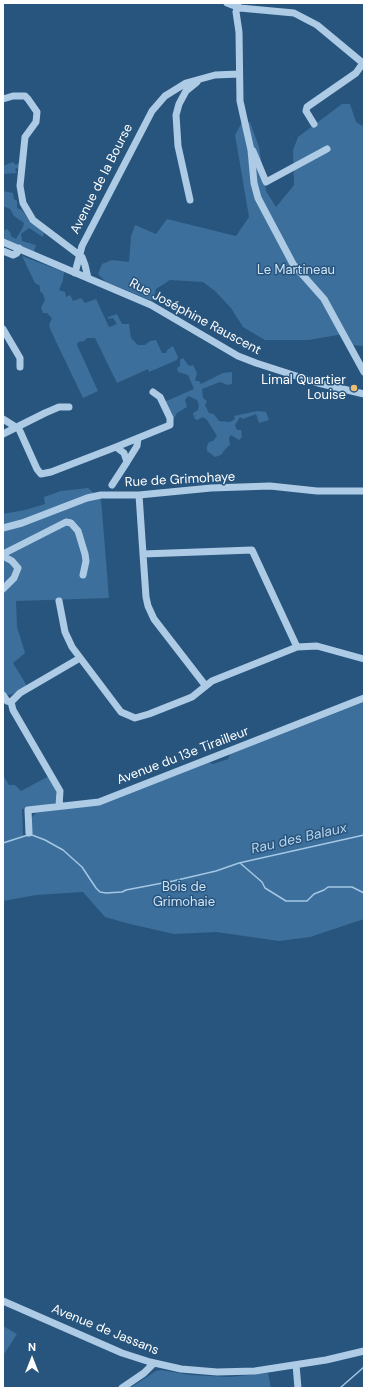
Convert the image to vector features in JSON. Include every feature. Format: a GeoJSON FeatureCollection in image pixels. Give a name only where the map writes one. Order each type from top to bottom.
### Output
{"type":"FeatureCollection","features":[{"type":"Feature","properties":{"kind":"street"},"geometry":{"type":"LineString","coordinates":[[227,3],[294,13],[317,25],[364,63],[356,73],[307,107],[306,111],[314,124]]}},
{"type":"Feature","properties":{"kind":"street"},"geometry":{"type":"LineString","coordinates":[[237,5],[240,32],[240,101],[251,150],[254,183],[258,198],[293,264],[321,294],[364,372]]}},
{"type":"Feature","properties":{"kind":"street","name":"Avenue de la Bourse"},"geometry":{"type":"LineString","coordinates":[[75,272],[82,246],[145,120],[165,96],[186,83],[201,78],[239,74]]}},
{"type":"Feature","properties":{"kind":"street"},"geometry":{"type":"LineString","coordinates":[[190,200],[178,146],[176,115],[178,104],[186,91],[201,78]]}},
{"type":"Feature","properties":{"kind":"street"},"geometry":{"type":"LineString","coordinates":[[3,99],[13,96],[25,96],[37,112],[36,122],[25,137],[20,180],[20,194],[27,211],[33,220],[80,256],[86,265],[88,278]]}},
{"type":"Feature","properties":{"kind":"street"},"geometry":{"type":"LineString","coordinates":[[165,96],[178,104]]}},
{"type":"Feature","properties":{"kind":"street"},"geometry":{"type":"LineString","coordinates":[[251,150],[266,182],[327,149]]}},
{"type":"Feature","properties":{"kind":"street","name":"Rue Joséphine Rauscent"},"geometry":{"type":"LineString","coordinates":[[3,242],[151,305],[174,317],[238,356],[256,364],[318,383],[364,394]]}},
{"type":"Feature","properties":{"kind":"street"},"geometry":{"type":"LineString","coordinates":[[3,251],[13,255],[17,253],[19,248]]}},
{"type":"Feature","properties":{"kind":"street"},"geometry":{"type":"LineString","coordinates":[[3,329],[20,358],[20,367]]}},
{"type":"Feature","properties":{"kind":"street"},"geometry":{"type":"LineString","coordinates":[[3,419],[18,426],[37,469],[41,474],[51,472],[168,426],[170,423],[160,398],[153,392]]}},
{"type":"Feature","properties":{"kind":"street"},"geometry":{"type":"LineString","coordinates":[[3,434],[59,407],[69,407]]}},
{"type":"Feature","properties":{"kind":"street"},"geometry":{"type":"LineString","coordinates":[[101,495],[112,485],[127,462],[137,446],[138,438]]}},
{"type":"Feature","properties":{"kind":"street"},"geometry":{"type":"LineString","coordinates":[[116,447],[124,453],[127,462]]}},
{"type":"Feature","properties":{"kind":"street"},"geometry":{"type":"LineString","coordinates":[[112,485],[115,495]]}},
{"type":"Feature","properties":{"kind":"street","name":"Rue de Grimohaye"},"geometry":{"type":"LineString","coordinates":[[3,528],[22,523],[87,498],[101,495],[139,496],[211,488],[270,486],[317,491],[364,491]]}},
{"type":"Feature","properties":{"kind":"street"},"geometry":{"type":"LineString","coordinates":[[139,496],[146,597],[148,606],[154,619],[205,685]]}},
{"type":"Feature","properties":{"kind":"street"},"geometry":{"type":"LineString","coordinates":[[3,589],[14,578],[18,568],[12,561],[3,555],[66,522],[71,523],[78,531],[86,561],[83,575]]}},
{"type":"Feature","properties":{"kind":"street"},"geometry":{"type":"LineString","coordinates":[[143,554],[252,550],[297,647]]}},
{"type":"Feature","properties":{"kind":"street"},"geometry":{"type":"LineString","coordinates":[[59,601],[67,639],[121,712],[131,717],[141,717],[192,697],[205,685],[297,647],[317,646],[364,659]]}},
{"type":"Feature","properties":{"kind":"street"},"geometry":{"type":"LineString","coordinates":[[11,702],[20,693],[80,658]]}},
{"type":"Feature","properties":{"kind":"street"},"geometry":{"type":"LineString","coordinates":[[3,696],[7,701],[11,702]]}},
{"type":"Feature","properties":{"kind":"street","name":"Avenue du 13e Tirailleur"},"geometry":{"type":"LineString","coordinates":[[29,833],[28,810],[100,801],[364,698]]}},
{"type":"Feature","properties":{"kind":"street"},"geometry":{"type":"LineString","coordinates":[[11,702],[13,710],[60,791],[72,805]]}},
{"type":"Feature","properties":{"kind":"street"},"geometry":{"type":"LineString","coordinates":[[59,806],[60,791]]}},
{"type":"Feature","properties":{"kind":"street","name":"Avenue de Jassans"},"geometry":{"type":"LineString","coordinates":[[3,1301],[122,1353],[154,1363],[190,1370],[223,1372],[255,1371],[364,1352]]}},
{"type":"Feature","properties":{"kind":"street"},"geometry":{"type":"LineString","coordinates":[[122,1388],[144,1373],[154,1363]]}},
{"type":"Feature","properties":{"kind":"street"},"geometry":{"type":"LineString","coordinates":[[296,1365],[298,1388]]}},
{"type":"Feature","properties":{"kind":"green space","name":"Le Martineau"},"geometry":{"type":"Polygon","coordinates":[[[342,104],[350,104],[356,122],[364,127],[364,346],[350,345],[343,334],[309,340],[265,340],[243,327],[231,308],[215,291],[203,282],[170,280],[156,289],[153,301],[106,282],[98,274],[102,264],[112,260],[129,262],[131,236],[135,225],[156,234],[167,219],[236,236],[249,217],[235,135],[241,124],[250,122],[259,147],[266,191],[276,207],[294,185],[293,150],[298,137],[342,104]]]}},
{"type":"Feature","properties":{"kind":"green space"},"geometry":{"type":"Polygon","coordinates":[[[13,162],[16,165],[19,163],[20,169],[16,168],[15,170],[17,173],[3,174],[3,166],[13,162]]]}},
{"type":"Feature","properties":{"kind":"green space"},"geometry":{"type":"Polygon","coordinates":[[[3,191],[13,193],[14,199],[17,201],[17,208],[22,210],[29,220],[44,233],[43,237],[29,228],[21,234],[22,241],[36,245],[34,252],[3,239],[3,231],[7,229],[11,236],[16,239],[24,223],[14,216],[10,209],[3,206],[3,191]]]}},
{"type":"Feature","properties":{"kind":"green space"},"geometry":{"type":"Polygon","coordinates":[[[22,256],[64,272],[59,290],[65,292],[66,297],[70,295],[73,301],[81,298],[85,303],[96,299],[109,327],[117,324],[113,318],[108,319],[108,317],[117,314],[122,324],[129,324],[131,338],[138,345],[145,345],[150,341],[156,340],[162,353],[166,353],[167,350],[173,346],[178,357],[177,360],[149,372],[148,369],[117,383],[95,338],[87,338],[84,341],[78,342],[77,345],[98,391],[83,398],[51,331],[49,325],[52,318],[47,313],[43,313],[41,308],[45,300],[40,291],[40,286],[35,283],[22,256]]]}},
{"type":"Feature","properties":{"kind":"green space"},"geometry":{"type":"Polygon","coordinates":[[[183,358],[189,366],[193,365],[197,373],[195,381],[199,381],[201,384],[223,373],[232,372],[232,384],[228,385],[220,382],[202,389],[203,398],[207,401],[205,405],[209,413],[214,414],[219,421],[230,422],[235,419],[234,416],[257,411],[266,412],[269,420],[259,423],[256,414],[243,419],[240,417],[235,425],[237,430],[241,430],[242,437],[239,440],[231,435],[229,438],[230,445],[221,455],[215,457],[207,451],[207,446],[209,442],[213,441],[217,436],[207,420],[203,417],[197,420],[194,418],[195,415],[193,416],[193,413],[198,410],[199,406],[197,400],[188,396],[185,400],[187,407],[177,413],[173,420],[164,402],[194,389],[188,375],[178,372],[177,368],[180,366],[180,360],[183,358]]]}},
{"type":"Feature","properties":{"kind":"green space"},"geometry":{"type":"Polygon","coordinates":[[[88,488],[101,499],[109,598],[16,601],[17,627],[25,653],[13,663],[27,686],[13,694],[3,696],[3,514],[25,510],[45,504],[44,497],[61,491],[88,488]]]}},
{"type":"Feature","properties":{"kind":"green space","name":"Bois de Grimohaie"},"geometry":{"type":"Polygon","coordinates":[[[364,702],[364,919],[310,937],[279,941],[216,932],[174,934],[130,924],[105,917],[83,892],[36,895],[3,901],[3,775],[9,785],[15,785],[21,791],[49,776],[55,787],[58,800],[55,803],[22,809],[23,835],[31,836],[30,819],[36,813],[105,803],[208,762],[213,764],[228,759],[230,754],[364,702]]]}},
{"type":"Feature","properties":{"kind":"green space"},"geometry":{"type":"Polygon","coordinates":[[[3,1326],[17,1334],[3,1356],[3,1326]]]}},
{"type":"Feature","properties":{"kind":"green space"},"geometry":{"type":"Polygon","coordinates":[[[161,1370],[190,1375],[230,1377],[268,1373],[271,1388],[130,1388],[156,1371],[161,1370]]]}},
{"type":"Feature","properties":{"kind":"waterway","name":"Rau des Balaux"},"geometry":{"type":"LineString","coordinates":[[3,843],[28,835]]}},
{"type":"Feature","properties":{"kind":"waterway","name":"Rau des Balaux"},"geometry":{"type":"LineString","coordinates":[[32,835],[63,850],[82,867],[96,888],[100,892],[106,893],[122,892],[173,881],[216,871],[239,863],[364,835]]}},
{"type":"Feature","properties":{"kind":"waterway","name":"Rau des Balaux"},"geometry":{"type":"LineString","coordinates":[[240,863],[262,882],[265,888],[286,901],[307,901],[314,894],[328,887],[352,887],[364,893]]}},
{"type":"Feature","properties":{"kind":"waterway"},"geometry":{"type":"LineString","coordinates":[[340,1388],[364,1367]]}},
{"type":"Feature","properties":{"kind":"place","name":"Limal Quartier Louise"},"geometry":{"type":"Point","coordinates":[354,388]}}]}
